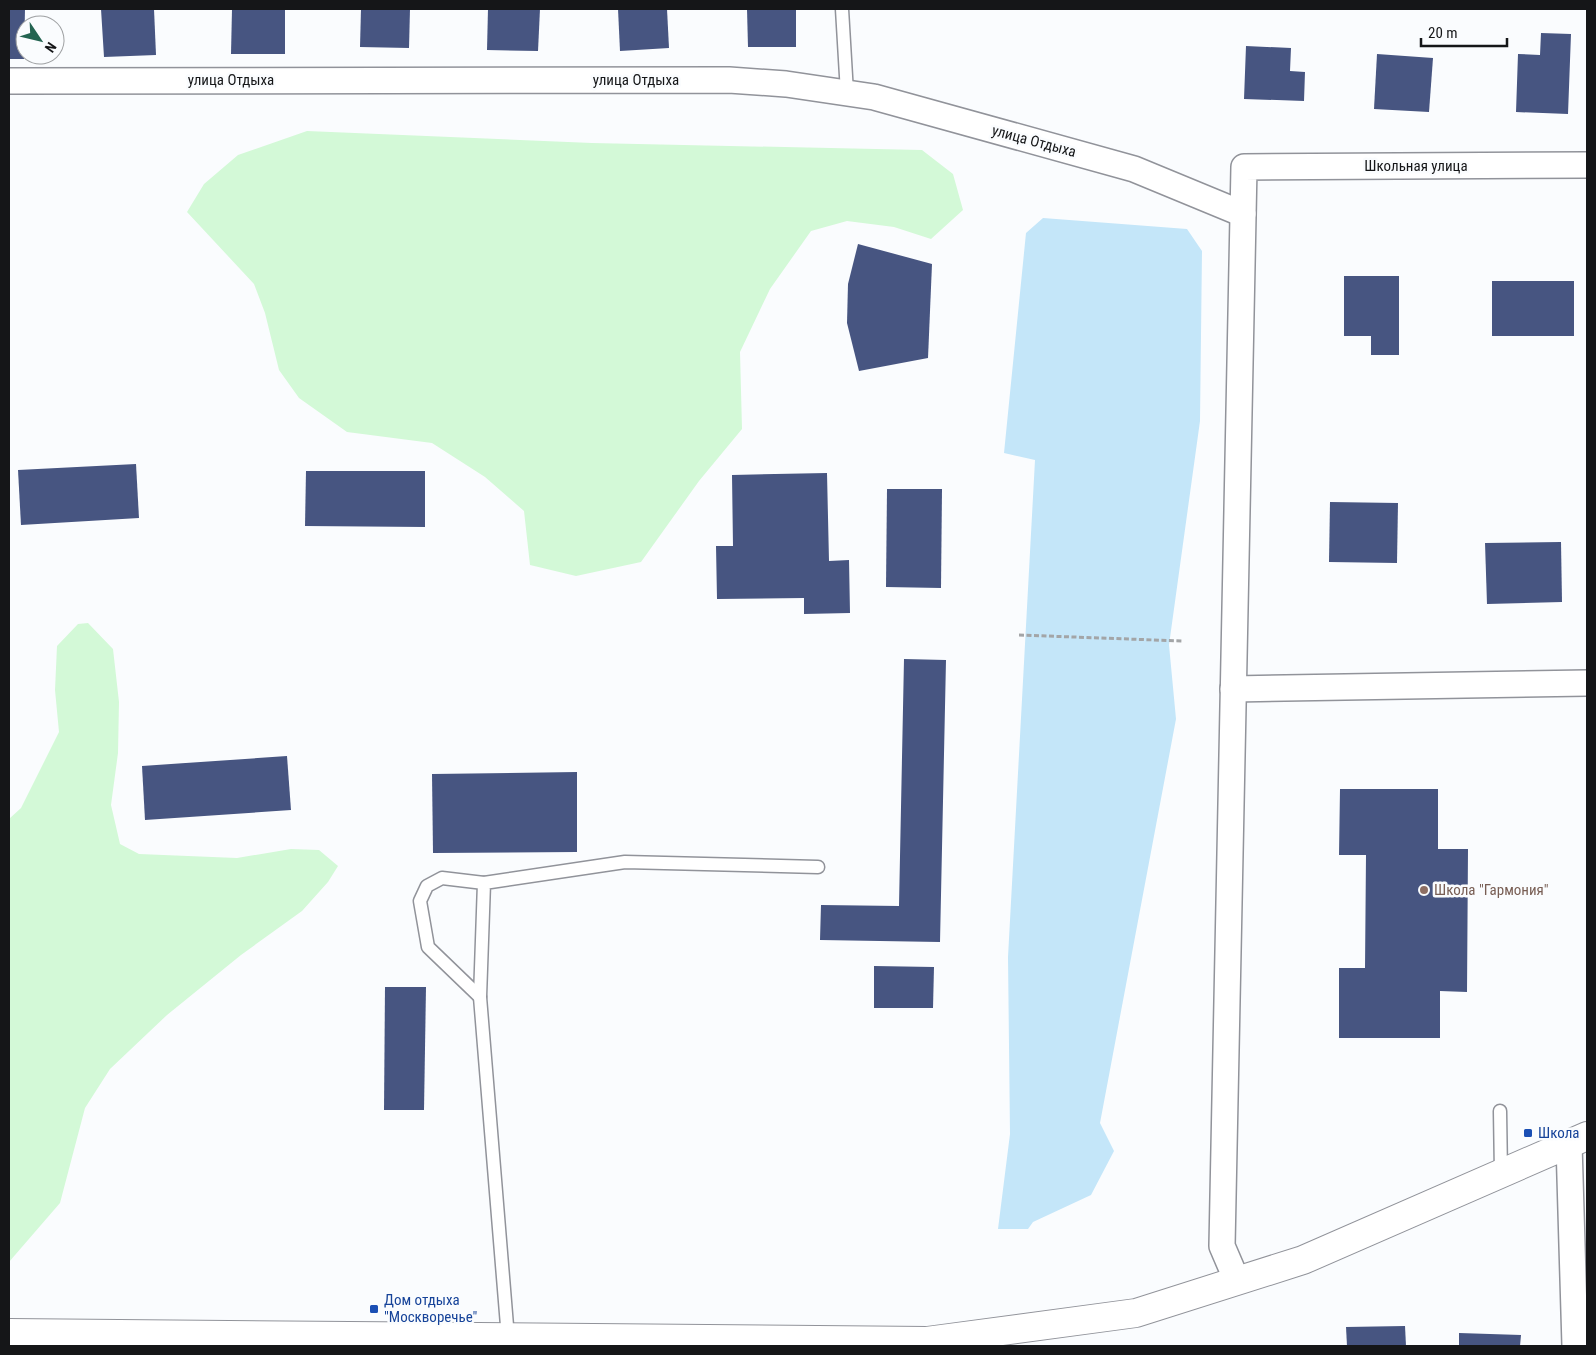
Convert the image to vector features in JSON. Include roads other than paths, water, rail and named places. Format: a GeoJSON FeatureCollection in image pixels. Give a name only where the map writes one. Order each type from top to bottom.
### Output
{"type":"FeatureCollection","features":[{"type":"Feature","properties":{"kind":"main road"},"geometry":{"type":"LineString","coordinates":[[9,1333],[927,1341],[1136,1313],[1303,1260],[1578,1140]]}},
{"type":"Feature","properties":{"kind":"street","name":"улица Отдыха"},"geometry":{"type":"LineString","coordinates":[[9,80],[729,80],[786,84],[874,97],[1134,169],[1243,214]]}},
{"type":"Feature","properties":{"kind":"street","name":"Школьная улица"},"geometry":{"type":"LineString","coordinates":[[1243,214],[1244,167],[1587,165]]}},
{"type":"Feature","properties":{"kind":"street"},"geometry":{"type":"LineString","coordinates":[[1237,1281],[1222,1246],[1243,214]]}},
{"type":"Feature","properties":{"kind":"street"},"geometry":{"type":"LineString","coordinates":[[1233,689],[1587,683]]}},
{"type":"Feature","properties":{"kind":"street"},"geometry":{"type":"LineString","coordinates":[[1575,1346],[1578,1140]]}},
{"type":"Feature","properties":{"kind":"lane"},"geometry":{"type":"LineString","coordinates":[[842,9],[846,93]]}},
{"type":"Feature","properties":{"kind":"lane"},"geometry":{"type":"LineString","coordinates":[[480,997],[428,947],[420,901],[428,886],[442,878],[484,883],[625,862],[818,867]]}},
{"type":"Feature","properties":{"kind":"lane"},"geometry":{"type":"LineString","coordinates":[[484,883],[480,997],[508,1338]]}},
{"type":"Feature","properties":{"kind":"lane"},"geometry":{"type":"LineString","coordinates":[[1500,1111],[1501,1174]]}},
{"type":"Feature","properties":{"kind":"water"},"geometry":{"type":"Polygon","coordinates":[[[1043,218],[1187,229],[1202,251],[1200,421],[1169,645],[1176,719],[1100,1123],[1114,1151],[1091,1195],[1033,1222],[1028,1229],[998,1229],[1010,1134],[1008,957],[1035,460],[1004,453],[1026,233],[1043,218]]]}},
{"type":"Feature","properties":{"kind":"place","name":"Школа \"Гармония\""},"geometry":{"type":"Point","coordinates":[1424,890]}},
{"type":"Feature","properties":{"kind":"place","name":"Школа"},"geometry":{"type":"Point","coordinates":[1528,1133]}},
{"type":"Feature","properties":{"kind":"place","name":"Дом отдыха \"Москворечье\""},"geometry":{"type":"Point","coordinates":[374,1309]}}]}
